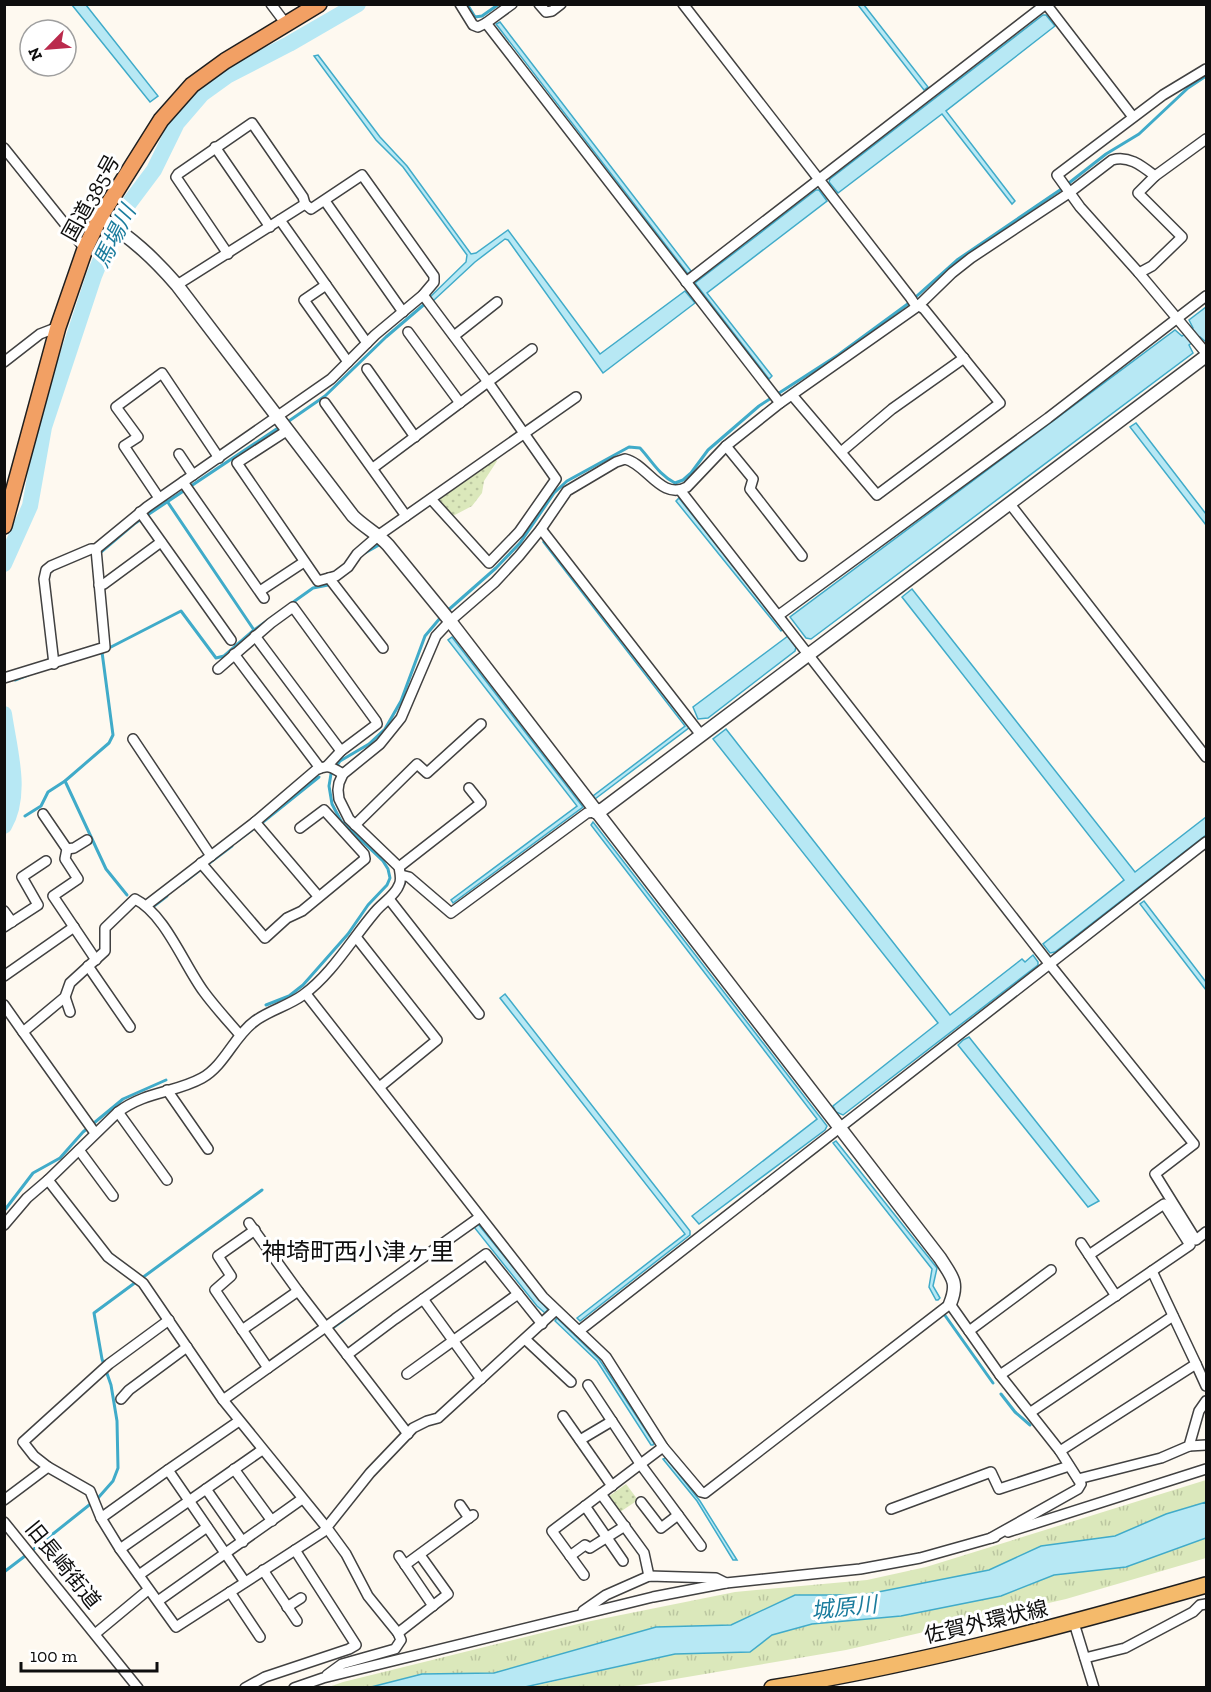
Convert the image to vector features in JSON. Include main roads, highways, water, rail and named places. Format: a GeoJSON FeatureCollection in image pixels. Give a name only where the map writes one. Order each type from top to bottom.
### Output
{"type":"FeatureCollection","features":[{"type":"Feature","properties":{"kind":"highway","name":"国道385号"},"geometry":{"type":"LineString","coordinates":[[4,526],[8,494],[58,327],[85,249],[161,120],[192,85],[225,61],[319,4]]}},
{"type":"Feature","properties":{"kind":"main road","name":"佐賀外環状線"},"geometry":{"type":"LineString","coordinates":[[772,1688],[795,1686],[842,1676],[1074,1623],[1206,1586]]}},
{"type":"Feature","properties":{"kind":"water"},"geometry":{"type":"Polygon","coordinates":[[[72,5],[86,5],[158,96],[150,102],[72,5]]]}},
{"type":"Feature","properties":{"kind":"water"},"geometry":{"type":"Polygon","coordinates":[[[858,5],[864,5],[928,87],[924,90],[858,5]]]}},
{"type":"Feature","properties":{"kind":"water"},"geometry":{"type":"Polygon","coordinates":[[[1043,15],[1046,15],[1055,26],[946,111],[1015,201],[1012,204],[942,114],[838,193],[829,182],[830,179],[1043,15]]]}},
{"type":"Feature","properties":{"kind":"water"},"geometry":{"type":"Polygon","coordinates":[[[500,22],[691,271],[688,274],[496,24],[500,22]]]}},
{"type":"Feature","properties":{"kind":"water"},"geometry":{"type":"Polygon","coordinates":[[[318,55],[380,137],[407,166],[471,254],[476,253],[508,230],[600,354],[685,291],[695,303],[603,373],[508,240],[505,239],[475,262],[433,301],[430,297],[466,262],[467,255],[403,167],[376,140],[314,56],[318,55]]]}},
{"type":"Feature","properties":{"kind":"water"},"geometry":{"type":"Polygon","coordinates":[[[816,190],[819,190],[827,201],[707,293],[772,376],[769,379],[695,283],[816,190]]]}},
{"type":"Feature","properties":{"kind":"water"},"geometry":{"type":"Polygon","coordinates":[[[1206,307],[1206,342],[1200,337],[1189,345],[1193,353],[811,639],[806,638],[790,617],[1175,330],[1182,336],[1193,328],[1189,320],[1206,307]]]}},
{"type":"Feature","properties":{"kind":"water"},"geometry":{"type":"Polygon","coordinates":[[[1136,423],[1206,514],[1206,525],[1130,427],[1136,423]]]}},
{"type":"Feature","properties":{"kind":"water"},"geometry":{"type":"Polygon","coordinates":[[[679,498],[783,629],[781,631],[676,501],[679,498]]]}},
{"type":"Feature","properties":{"kind":"water"},"geometry":{"type":"Polygon","coordinates":[[[545,541],[690,727],[595,799],[593,796],[685,726],[543,542],[545,541]]]}},
{"type":"Feature","properties":{"kind":"water"},"geometry":{"type":"Polygon","coordinates":[[[912,589],[1135,872],[1206,817],[1206,835],[1055,952],[1050,953],[1043,944],[1124,880],[902,597],[912,589]]]}},
{"type":"Feature","properties":{"kind":"water"},"geometry":{"type":"Polygon","coordinates":[[[788,636],[796,647],[795,651],[708,718],[698,719],[693,707],[788,636]]]}},
{"type":"Feature","properties":{"kind":"water"},"geometry":{"type":"Polygon","coordinates":[[[452,637],[583,807],[453,903],[451,900],[577,806],[448,640],[452,637]]]}},
{"type":"Feature","properties":{"kind":"water"},"geometry":{"type":"Polygon","coordinates":[[[726,729],[950,1015],[1022,959],[1025,962],[1033,955],[1038,962],[1038,965],[843,1115],[836,1112],[833,1106],[938,1023],[713,739],[726,729]]]}},
{"type":"Feature","properties":{"kind":"water"},"geometry":{"type":"Polygon","coordinates":[[[593,822],[827,1126],[825,1130],[699,1224],[692,1216],[817,1119],[591,825],[593,822]]]}},
{"type":"Feature","properties":{"kind":"water"},"geometry":{"type":"Polygon","coordinates":[[[1144,901],[1206,982],[1206,990],[1140,904],[1144,901]]]}},
{"type":"Feature","properties":{"kind":"water"},"geometry":{"type":"Polygon","coordinates":[[[505,994],[690,1231],[690,1235],[580,1321],[577,1318],[685,1234],[500,998],[505,994]]]}},
{"type":"Feature","properties":{"kind":"water"},"geometry":{"type":"Polygon","coordinates":[[[969,1037],[1099,1201],[1088,1207],[958,1045],[969,1037]]]}},
{"type":"Feature","properties":{"kind":"water"},"geometry":{"type":"Polygon","coordinates":[[[836,1141],[937,1268],[933,1286],[940,1298],[938,1300],[929,1287],[932,1269],[833,1143],[836,1141]]]}},
{"type":"Feature","properties":{"kind":"water"},"geometry":{"type":"Polygon","coordinates":[[[478,1224],[548,1310],[545,1313],[474,1227],[478,1224]]]}},
{"type":"Feature","properties":{"kind":"water"},"geometry":{"type":"Polygon","coordinates":[[[557,1318],[599,1359],[654,1443],[653,1445],[597,1361],[555,1321],[557,1318]]]}},
{"type":"Feature","properties":{"kind":"water"},"geometry":{"type":"Polygon","coordinates":[[[666,1458],[700,1501],[737,1560],[733,1560],[697,1501],[663,1459],[666,1458]]]}},
{"type":"Feature","properties":{"kind":"water","name":"城原川"},"geometry":{"type":"Polygon","coordinates":[[[1206,1502],[1206,1538],[1126,1567],[1054,1575],[1001,1596],[901,1616],[812,1624],[772,1635],[750,1652],[675,1654],[525,1687],[371,1687],[422,1674],[494,1673],[656,1627],[731,1625],[795,1595],[863,1595],[989,1570],[1041,1546],[1115,1536],[1166,1514],[1206,1502]]]}},
{"type":"Feature","properties":{"kind":"waterway","name":"馬場川"},"geometry":{"type":"LineString","coordinates":[[4,564],[30,506],[44,427],[94,276],[118,218],[154,170],[177,123],[202,94],[227,76],[289,44],[358,4]]}},
{"type":"Feature","properties":{"kind":"waterway"},"geometry":{"type":"LineString","coordinates":[[467,4],[475,17],[482,16],[499,4]]}},
{"type":"Feature","properties":{"kind":"waterway"},"geometry":{"type":"LineString","coordinates":[[446,612],[496,568],[520,543],[554,493],[567,481],[629,447],[640,448],[669,480],[675,483],[683,480],[708,450],[759,406],[838,355],[909,303],[957,260],[1060,190],[1106,154],[1139,134],[1188,88],[1206,76]]}},
{"type":"Feature","properties":{"kind":"waterway"},"geometry":{"type":"LineString","coordinates":[[286,423],[325,396],[386,337],[427,302]]}},
{"type":"Feature","properties":{"kind":"waterway"},"geometry":{"type":"LineString","coordinates":[[101,552],[134,524],[281,426]]}},
{"type":"Feature","properties":{"kind":"waterway"},"geometry":{"type":"LineString","coordinates":[[167,501],[254,630],[313,588],[328,585]]}},
{"type":"Feature","properties":{"kind":"waterway"},"geometry":{"type":"LineString","coordinates":[[363,554],[379,545]]}},
{"type":"Feature","properties":{"kind":"waterway"},"geometry":{"type":"LineString","coordinates":[[111,647],[181,611],[216,658],[224,656],[254,630]]}},
{"type":"Feature","properties":{"kind":"waterway"},"geometry":{"type":"LineString","coordinates":[[266,1005],[289,996],[303,985],[387,885],[390,878],[383,861],[341,821],[332,804],[329,786],[331,774],[340,761],[369,744],[385,729],[401,701],[425,636],[441,617]]}},
{"type":"Feature","properties":{"kind":"waterway"},"geometry":{"type":"LineString","coordinates":[[25,816],[41,806],[48,792],[65,781],[109,743],[113,735],[102,652],[99,653]]}},
{"type":"Feature","properties":{"kind":"waterway"},"geometry":{"type":"LineString","coordinates":[[15,680],[28,675]]}},
{"type":"Feature","properties":{"kind":"waterway","name":"馬場川"},"geometry":{"type":"LineString","coordinates":[[4,714],[14,786],[10,813],[4,826]]}},
{"type":"Feature","properties":{"kind":"waterway"},"geometry":{"type":"LineString","coordinates":[[263,822],[319,777]]}},
{"type":"Feature","properties":{"kind":"waterway"},"geometry":{"type":"LineString","coordinates":[[65,781],[106,869],[127,895]]}},
{"type":"Feature","properties":{"kind":"waterway"},"geometry":{"type":"LineString","coordinates":[[236,842],[252,830]]}},
{"type":"Feature","properties":{"kind":"waterway"},"geometry":{"type":"LineString","coordinates":[[208,864],[232,846]]}},
{"type":"Feature","properties":{"kind":"waterway"},"geometry":{"type":"LineString","coordinates":[[183,883],[200,870]]}},
{"type":"Feature","properties":{"kind":"waterway"},"geometry":{"type":"LineString","coordinates":[[154,906],[167,896]]}},
{"type":"Feature","properties":{"kind":"waterway"},"geometry":{"type":"LineString","coordinates":[[4,1211],[33,1173],[60,1158],[83,1132],[123,1099],[166,1080]]}},
{"type":"Feature","properties":{"kind":"waterway"},"geometry":{"type":"LineString","coordinates":[[142,1278],[262,1190]]}},
{"type":"Feature","properties":{"kind":"waterway"},"geometry":{"type":"LineString","coordinates":[[34,1549],[98,1498],[113,1481],[118,1468],[117,1421],[94,1313],[136,1282]]}},
{"type":"Feature","properties":{"kind":"waterway"},"geometry":{"type":"LineString","coordinates":[[334,1327],[364,1305]]}},
{"type":"Feature","properties":{"kind":"waterway"},"geometry":{"type":"LineString","coordinates":[[944,1314],[993,1383]]}},
{"type":"Feature","properties":{"kind":"waterway"},"geometry":{"type":"LineString","coordinates":[[1001,1394],[1015,1412],[1030,1425]]}},
{"type":"Feature","properties":{"kind":"waterway"},"geometry":{"type":"LineString","coordinates":[[4,1572],[25,1556]]}},
{"type":"Feature","properties":{"kind":"district","name":"神埼町西小津ヶ里"},"geometry":{"type":"Point","coordinates":[358,1252]}}]}
